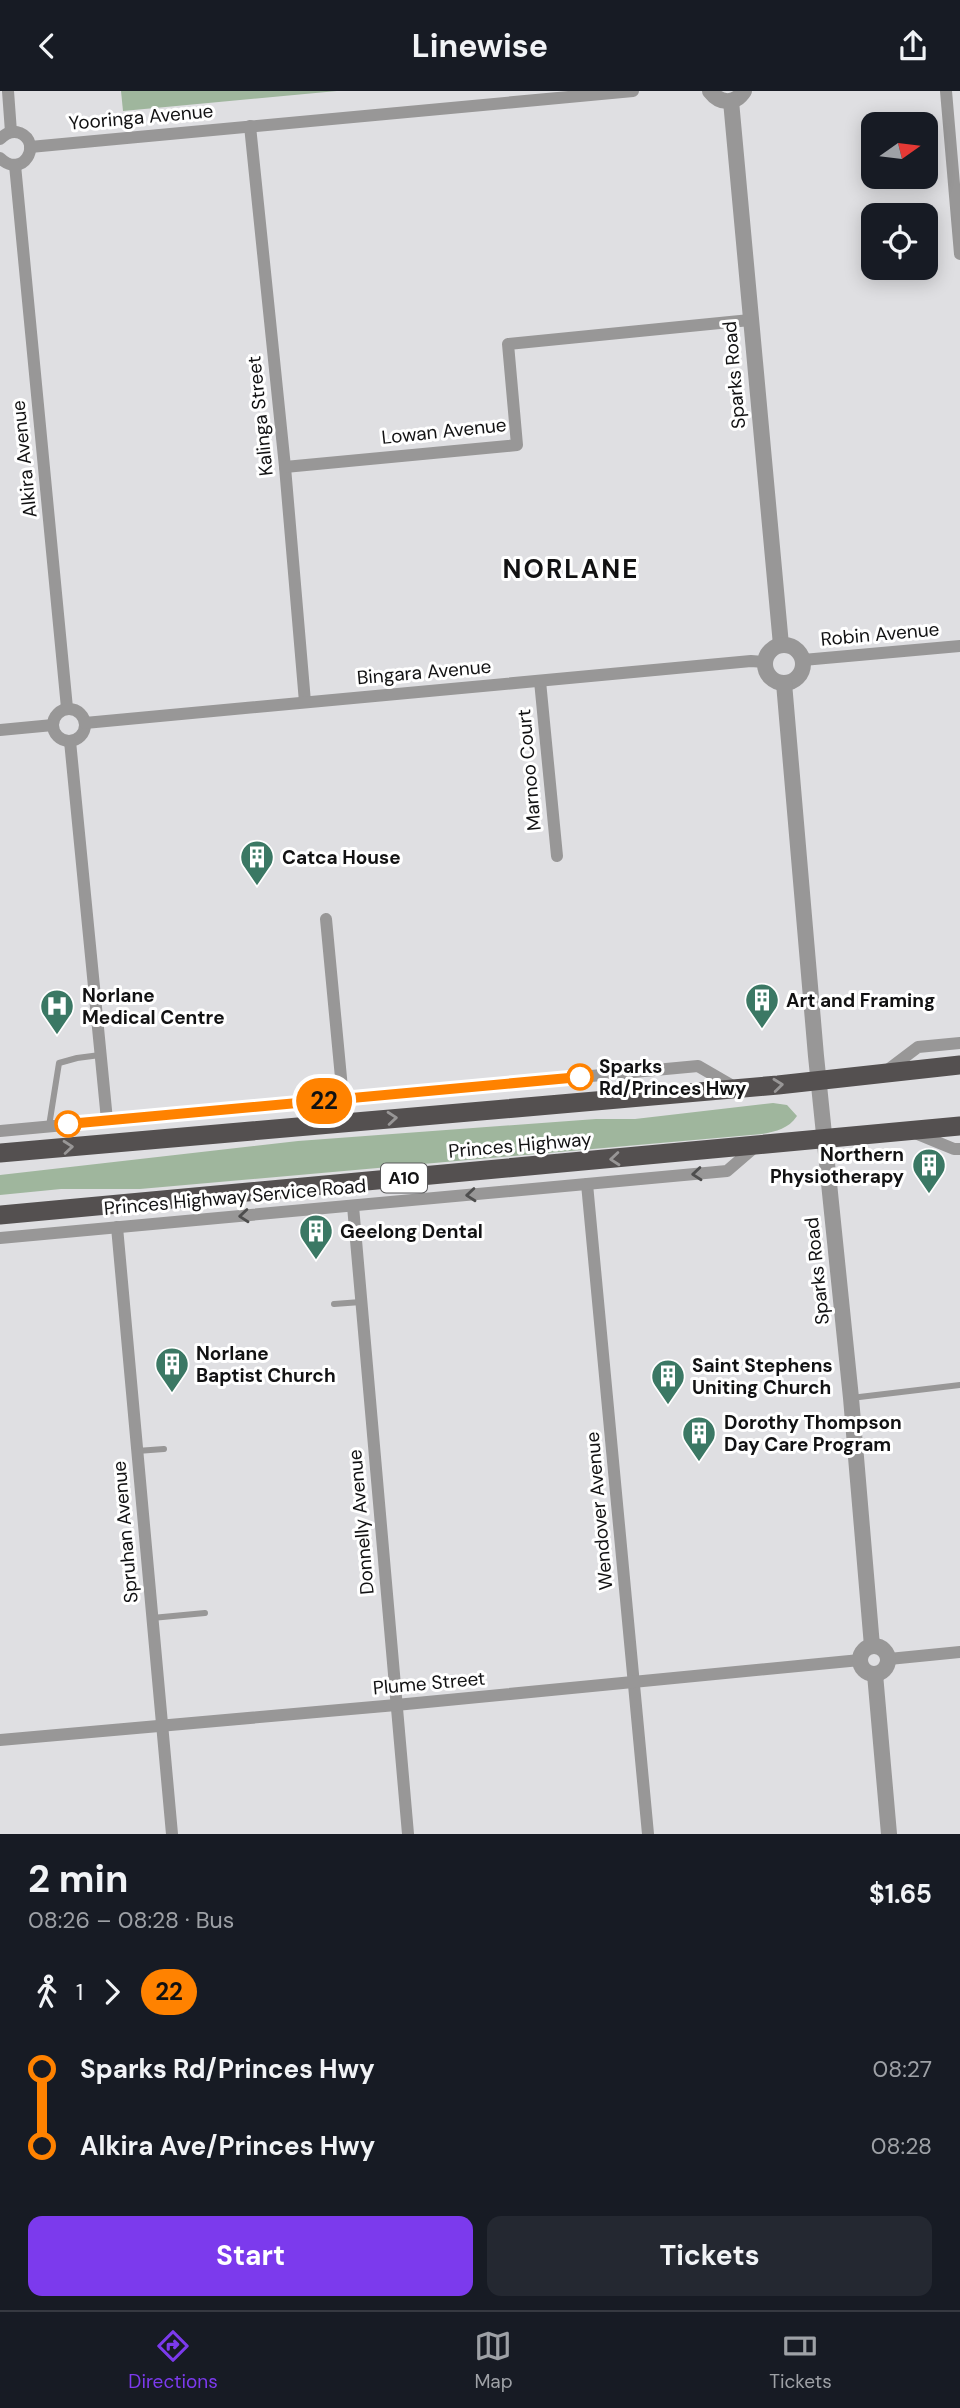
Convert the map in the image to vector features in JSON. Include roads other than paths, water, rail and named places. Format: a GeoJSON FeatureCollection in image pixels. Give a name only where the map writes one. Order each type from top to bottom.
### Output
{"type":"FeatureCollection","features":[{"type":"Feature","properties":{"kind":"highway","name":"Princes Highway"},"geometry":{"type":"LineString","coordinates":[[0,1153],[737,1089],[960,1065]]}},
{"type":"Feature","properties":{"kind":"highway","name":"Princes Highway"},"geometry":{"type":"LineString","coordinates":[[0,1215],[960,1126]]}},
{"type":"Feature","properties":{"kind":"street"},"geometry":{"type":"LineString","coordinates":[[0,158],[5,163],[15,165],[28,157],[30,147],[26,137],[6,135],[8,91]]}},
{"type":"Feature","properties":{"kind":"street","name":"Yooringa Avenue"},"geometry":{"type":"LineString","coordinates":[[30,147],[633,91]]}},
{"type":"Feature","properties":{"kind":"street"},"geometry":{"type":"LineString","coordinates":[[710,91],[718,99],[731,101],[741,96],[744,91]]}},
{"type":"Feature","properties":{"kind":"street"},"geometry":{"type":"LineString","coordinates":[[946,91],[960,254]]}},
{"type":"Feature","properties":{"kind":"street","name":"Sparks Road"},"geometry":{"type":"LineString","coordinates":[[731,101],[781,645]]}},
{"type":"Feature","properties":{"kind":"street","name":"Kalinga Street"},"geometry":{"type":"LineString","coordinates":[[250,126],[285,467],[305,702]]}},
{"type":"Feature","properties":{"kind":"street","name":"Alkira Avenue"},"geometry":{"type":"LineString","coordinates":[[15,165],[67,708]]}},
{"type":"Feature","properties":{"kind":"street","name":"Lowan Avenue"},"geometry":{"type":"LineString","coordinates":[[285,467],[517,445],[508,344],[750,320]]}},
{"type":"Feature","properties":{"kind":"street"},"geometry":{"type":"LineString","coordinates":[[781,645],[792,647],[803,660],[799,676],[784,683],[772,679],[765,662],[770,651],[781,645]]}},
{"type":"Feature","properties":{"kind":"street","name":"Robin Avenue"},"geometry":{"type":"LineString","coordinates":[[803,660],[960,646]]}},
{"type":"Feature","properties":{"kind":"street","name":"Bingara Avenue"},"geometry":{"type":"LineString","coordinates":[[85,723],[751,661],[765,662]]}},
{"type":"Feature","properties":{"kind":"street","name":"Marnoo Court"},"geometry":{"type":"LineString","coordinates":[[541,681],[557,856]]}},
{"type":"Feature","properties":{"kind":"street","name":"Sparks Road"},"geometry":{"type":"LineString","coordinates":[[784,683],[872,1646]]}},
{"type":"Feature","properties":{"kind":"street"},"geometry":{"type":"LineString","coordinates":[[67,708],[80,713],[85,723],[82,734],[70,741],[59,738],[52,725],[58,713],[67,708]]}},
{"type":"Feature","properties":{"kind":"street"},"geometry":{"type":"LineString","coordinates":[[0,730],[52,725]]}},
{"type":"Feature","properties":{"kind":"street"},"geometry":{"type":"LineString","coordinates":[[70,741],[107,1120]]}},
{"type":"Feature","properties":{"kind":"street"},"geometry":{"type":"LineString","coordinates":[[326,919],[343,1099]]}},
{"type":"Feature","properties":{"kind":"street"},"geometry":{"type":"LineString","coordinates":[[885,1073],[918,1047],[960,1043]]}},
{"type":"Feature","properties":{"kind":"street"},"geometry":{"type":"LineString","coordinates":[[0,1131],[698,1066],[737,1089]]}},
{"type":"Feature","properties":{"kind":"street"},"geometry":{"type":"LineString","coordinates":[[911,1131],[960,1149]]}},
{"type":"Feature","properties":{"kind":"street","name":"Princes Highway Service Road"},"geometry":{"type":"LineString","coordinates":[[0,1238],[727,1171],[756,1146]]}},
{"type":"Feature","properties":{"kind":"street","name":"Wendover Avenue"},"geometry":{"type":"LineString","coordinates":[[587,1184],[648,1834]]}},
{"type":"Feature","properties":{"kind":"street","name":"Donnelly Avenue"},"geometry":{"type":"LineString","coordinates":[[353,1206],[408,1834]]}},
{"type":"Feature","properties":{"kind":"street","name":"Spruhan Avenue"},"geometry":{"type":"LineString","coordinates":[[117,1227],[173,1834]]}},
{"type":"Feature","properties":{"kind":"street"},"geometry":{"type":"LineString","coordinates":[[872,1646],[885,1650],[888,1659],[883,1671],[875,1674],[863,1668],[860,1660],[862,1652],[872,1646]]}},
{"type":"Feature","properties":{"kind":"street"},"geometry":{"type":"LineString","coordinates":[[888,1659],[960,1652]]}},
{"type":"Feature","properties":{"kind":"street","name":"Plume Street"},"geometry":{"type":"LineString","coordinates":[[0,1740],[860,1660]]}},
{"type":"Feature","properties":{"kind":"street"},"geometry":{"type":"LineString","coordinates":[[875,1674],[889,1834]]}},
{"type":"Feature","properties":{"kind":"lane"},"geometry":{"type":"LineString","coordinates":[[49,1126],[59,1063],[100,1055]]}},
{"type":"Feature","properties":{"kind":"lane"},"geometry":{"type":"LineString","coordinates":[[334,1304],[361,1302]]}},
{"type":"Feature","properties":{"kind":"lane"},"geometry":{"type":"LineString","coordinates":[[851,1398],[960,1385]]}},
{"type":"Feature","properties":{"kind":"lane"},"geometry":{"type":"LineString","coordinates":[[137,1451],[163,1449]]}},
{"type":"Feature","properties":{"kind":"lane"},"geometry":{"type":"LineString","coordinates":[[152,1618],[205,1613]]}},
{"type":"Feature","properties":{"kind":"place","name":"Catca House"},"geometry":{"type":"Point","coordinates":[257,887]}},
{"type":"Feature","properties":{"kind":"place","name":"Art and Framing"},"geometry":{"type":"Point","coordinates":[762,1030]}},
{"type":"Feature","properties":{"kind":"place","name":"Norlane Medical Centre"},"geometry":{"type":"Point","coordinates":[57,1036]}},
{"type":"Feature","properties":{"kind":"place","name":"Sparks Rd/Princes Hwy"},"geometry":{"type":"Point","coordinates":[580,1077]}},
{"type":"Feature","properties":{"kind":"place","name":"Northern Physiotherapy"},"geometry":{"type":"Point","coordinates":[929,1195]}},
{"type":"Feature","properties":{"kind":"place","name":"Geelong Dental"},"geometry":{"type":"Point","coordinates":[316,1261]}},
{"type":"Feature","properties":{"kind":"place","name":"Norlane Baptist Church"},"geometry":{"type":"Point","coordinates":[172,1394]}},
{"type":"Feature","properties":{"kind":"place","name":"Saint Stephens Uniting Church"},"geometry":{"type":"Point","coordinates":[668,1406]}},
{"type":"Feature","properties":{"kind":"place","name":"Dorothy Thompson Day Care Program"},"geometry":{"type":"Point","coordinates":[699,1463]}},
{"type":"Feature","properties":{"kind":"district","name":"NORLANE"},"geometry":{"type":"Point","coordinates":[571,569]}}]}
